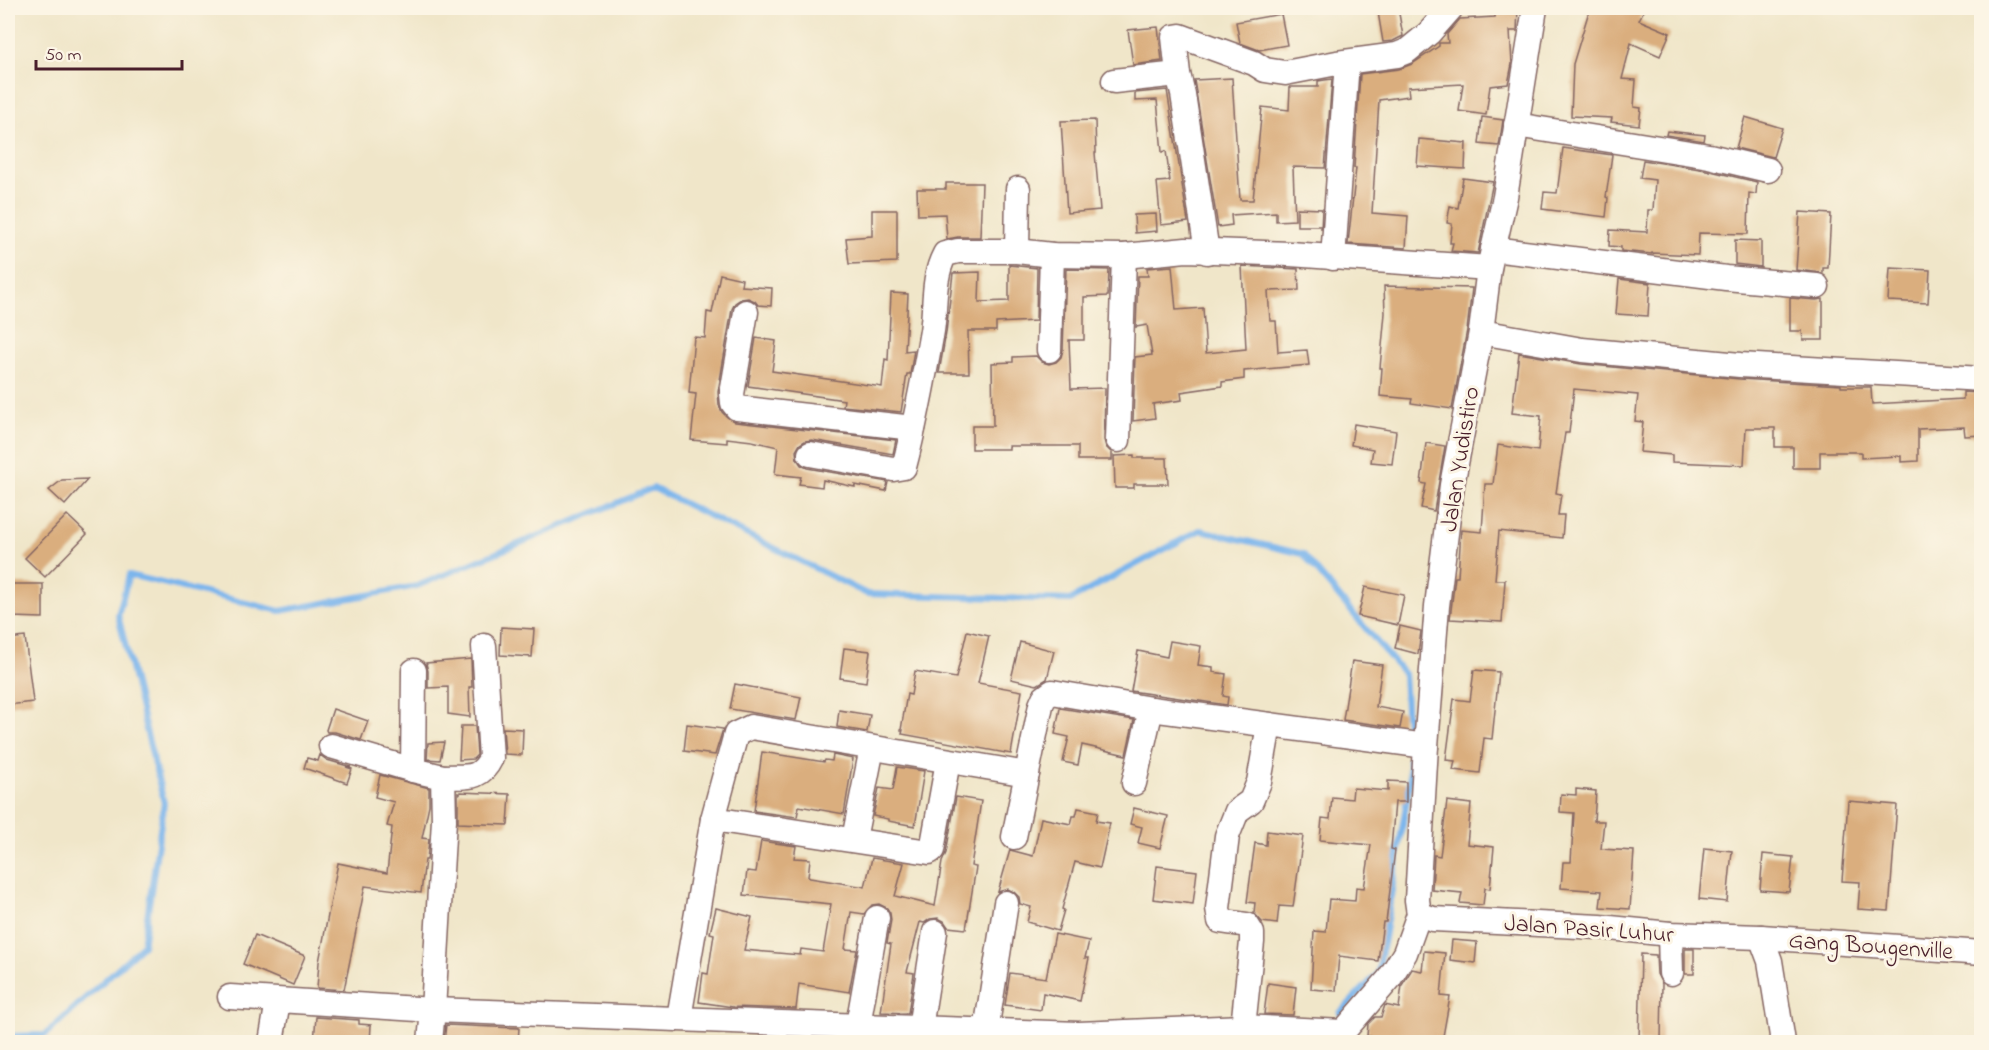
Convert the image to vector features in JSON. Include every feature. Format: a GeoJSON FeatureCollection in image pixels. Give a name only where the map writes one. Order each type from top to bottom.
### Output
{"type":"FeatureCollection","features":[{"type":"Feature","properties":{"kind":"street"},"geometry":{"type":"LineString","coordinates":[[1208,252],[1174,38],[1180,36],[1254,63],[1265,70],[1285,73],[1397,55],[1407,51],[1429,33],[1451,8]]}},
{"type":"Feature","properties":{"kind":"street","name":"Jalan Yudistiro"},"geometry":{"type":"LineString","coordinates":[[1419,914],[1417,900],[1426,746],[1437,606],[1452,485],[1481,332],[1491,259],[1505,197],[1535,8]]}},
{"type":"Feature","properties":{"kind":"street"},"geometry":{"type":"LineString","coordinates":[[1333,258],[1347,62]]}},
{"type":"Feature","properties":{"kind":"street"},"geometry":{"type":"LineString","coordinates":[[1114,81],[1178,74]]}},
{"type":"Feature","properties":{"kind":"street"},"geometry":{"type":"LineString","coordinates":[[1516,125],[1709,156],[1768,170]]}},
{"type":"Feature","properties":{"kind":"street"},"geometry":{"type":"LineString","coordinates":[[1017,251],[1018,189]]}},
{"type":"Feature","properties":{"kind":"street"},"geometry":{"type":"LineString","coordinates":[[810,454],[900,469],[904,467],[932,328],[938,268],[945,255],[958,251],[1124,256],[1186,250],[1333,258],[1491,259],[1817,286]]}},
{"type":"Feature","properties":{"kind":"street"},"geometry":{"type":"LineString","coordinates":[[1049,350],[1052,255]]}},
{"type":"Feature","properties":{"kind":"street"},"geometry":{"type":"LineString","coordinates":[[1118,440],[1124,256]]}},
{"type":"Feature","properties":{"kind":"street"},"geometry":{"type":"LineString","coordinates":[[746,312],[732,394],[737,408],[913,428]]}},
{"type":"Feature","properties":{"kind":"street"},"geometry":{"type":"LineString","coordinates":[[1481,332],[1582,350],[1740,364],[1982,380]]}},
{"type":"Feature","properties":{"kind":"street"},"geometry":{"type":"LineString","coordinates":[[331,746],[443,777],[475,776],[485,770],[491,758],[484,646]]}},
{"type":"Feature","properties":{"kind":"street"},"geometry":{"type":"LineString","coordinates":[[413,770],[414,671]]}},
{"type":"Feature","properties":{"kind":"street"},"geometry":{"type":"LineString","coordinates":[[1014,837],[1041,705],[1049,694],[1056,692],[1151,709],[1426,746]]}},
{"type":"Feature","properties":{"kind":"street"},"geometry":{"type":"LineString","coordinates":[[1134,783],[1151,709]]}},
{"type":"Feature","properties":{"kind":"street"},"geometry":{"type":"LineString","coordinates":[[1243,1027],[1251,964],[1252,933],[1247,925],[1220,921],[1218,908],[1227,836],[1237,811],[1251,801],[1259,782],[1269,725]]}},
{"type":"Feature","properties":{"kind":"street"},"geometry":{"type":"LineString","coordinates":[[679,1018],[713,819],[736,734],[751,727],[1027,774]]}},
{"type":"Feature","properties":{"kind":"street"},"geometry":{"type":"LineString","coordinates":[[854,839],[872,748]]}},
{"type":"Feature","properties":{"kind":"street"},"geometry":{"type":"LineString","coordinates":[[713,819],[927,852],[932,850],[948,761]]}},
{"type":"Feature","properties":{"kind":"street"},"geometry":{"type":"LineString","coordinates":[[430,1042],[444,820],[443,777]]}},
{"type":"Feature","properties":{"kind":"street"},"geometry":{"type":"LineString","coordinates":[[986,1031],[1006,903]]}},
{"type":"Feature","properties":{"kind":"street"},"geometry":{"type":"LineString","coordinates":[[230,997],[433,1010],[679,1018],[856,1034],[986,1031],[1121,1037],[1195,1036],[1243,1027],[1340,1037],[1389,979],[1405,952],[1419,914]]}},
{"type":"Feature","properties":{"kind":"street","name":"Jalan Pasir Luhur"},"geometry":{"type":"LineString","coordinates":[[1419,914],[1432,919],[1600,927],[1670,934],[1761,937]]}},
{"type":"Feature","properties":{"kind":"street"},"geometry":{"type":"LineString","coordinates":[[856,1034],[877,918]]}},
{"type":"Feature","properties":{"kind":"street"},"geometry":{"type":"LineString","coordinates":[[933,1033],[935,932]]}},
{"type":"Feature","properties":{"kind":"street"},"geometry":{"type":"LineString","coordinates":[[1670,934],[1671,973]]}},
{"type":"Feature","properties":{"kind":"street"},"geometry":{"type":"LineString","coordinates":[[1761,937],[1770,961],[1783,1042]]}},
{"type":"Feature","properties":{"kind":"street","name":"Gang Bougenville"},"geometry":{"type":"LineString","coordinates":[[1761,937],[1982,953]]}},
{"type":"Feature","properties":{"kind":"street"},"geometry":{"type":"LineString","coordinates":[[271,1042],[278,1001]]}},
{"type":"Feature","properties":{"kind":"building"},"geometry":{"type":"Polygon","coordinates":[[[1398,8],[1403,36],[1393,41],[1383,42],[1378,12],[1398,8]]]}},
{"type":"Feature","properties":{"kind":"building"},"geometry":{"type":"Polygon","coordinates":[[[1495,8],[1518,8],[1517,31],[1510,31],[1512,64],[1508,84],[1490,86],[1486,115],[1459,111],[1463,84],[1408,87],[1409,96],[1379,100],[1372,213],[1408,216],[1406,248],[1348,244],[1356,168],[1354,168],[1360,74],[1399,69],[1412,64],[1439,46],[1439,43],[1448,43],[1447,34],[1460,19],[1495,17],[1495,8]]]}},
{"type":"Feature","properties":{"kind":"building"},"geometry":{"type":"Polygon","coordinates":[[[1590,8],[1645,8],[1639,20],[1670,33],[1660,56],[1631,43],[1622,79],[1636,80],[1634,107],[1641,108],[1639,125],[1611,122],[1612,118],[1571,116],[1573,64],[1590,8]]]}},
{"type":"Feature","properties":{"kind":"building"},"geometry":{"type":"Polygon","coordinates":[[[1281,14],[1287,45],[1259,50],[1240,43],[1236,22],[1281,14]]]}},
{"type":"Feature","properties":{"kind":"building"},"geometry":{"type":"Polygon","coordinates":[[[1158,27],[1162,61],[1133,65],[1128,30],[1158,27]]]}},
{"type":"Feature","properties":{"kind":"building"},"geometry":{"type":"Polygon","coordinates":[[[1232,78],[1240,200],[1253,200],[1262,107],[1289,110],[1290,87],[1318,87],[1318,81],[1332,79],[1325,168],[1293,167],[1295,220],[1276,221],[1276,212],[1231,215],[1232,225],[1218,227],[1194,80],[1232,78]]]}},
{"type":"Feature","properties":{"kind":"building"},"geometry":{"type":"Polygon","coordinates":[[[1167,90],[1188,222],[1161,225],[1157,182],[1170,181],[1166,151],[1162,152],[1157,100],[1135,101],[1135,93],[1167,90]]]}},
{"type":"Feature","properties":{"kind":"building"},"geometry":{"type":"Polygon","coordinates":[[[1482,117],[1503,120],[1499,146],[1479,144],[1482,117]]]}},
{"type":"Feature","properties":{"kind":"building"},"geometry":{"type":"Polygon","coordinates":[[[1745,117],[1782,128],[1773,157],[1736,148],[1745,117]]]}},
{"type":"Feature","properties":{"kind":"building"},"geometry":{"type":"Polygon","coordinates":[[[1095,120],[1095,153],[1100,210],[1067,213],[1061,121],[1095,120]]]}},
{"type":"Feature","properties":{"kind":"building"},"geometry":{"type":"Polygon","coordinates":[[[1667,131],[1705,135],[1704,141],[1666,135],[1667,131]]]}},
{"type":"Feature","properties":{"kind":"building"},"geometry":{"type":"Polygon","coordinates":[[[1419,139],[1466,143],[1465,169],[1417,166],[1419,139]]]}},
{"type":"Feature","properties":{"kind":"building"},"geometry":{"type":"Polygon","coordinates":[[[1563,148],[1612,155],[1606,197],[1608,198],[1606,217],[1542,209],[1544,192],[1557,193],[1563,148]]]}},
{"type":"Feature","properties":{"kind":"building"},"geometry":{"type":"Polygon","coordinates":[[[1643,160],[1706,170],[1757,182],[1756,194],[1749,193],[1748,234],[1699,233],[1698,255],[1621,251],[1621,247],[1609,246],[1610,230],[1647,232],[1648,210],[1653,210],[1655,180],[1640,178],[1643,160]]]}},
{"type":"Feature","properties":{"kind":"building"},"geometry":{"type":"Polygon","coordinates":[[[1463,178],[1493,182],[1478,253],[1451,251],[1452,224],[1447,223],[1450,206],[1458,208],[1463,178]]]}},
{"type":"Feature","properties":{"kind":"building"},"geometry":{"type":"Polygon","coordinates":[[[946,183],[982,183],[980,237],[947,239],[945,214],[918,215],[917,189],[946,189],[946,183]]]}},
{"type":"Feature","properties":{"kind":"building"},"geometry":{"type":"Polygon","coordinates":[[[1297,208],[1322,209],[1321,230],[1321,226],[1297,226],[1297,208]]]}},
{"type":"Feature","properties":{"kind":"building"},"geometry":{"type":"Polygon","coordinates":[[[872,210],[897,210],[897,262],[849,264],[846,238],[872,236],[872,210]]]}},
{"type":"Feature","properties":{"kind":"building"},"geometry":{"type":"Polygon","coordinates":[[[1800,212],[1831,214],[1828,268],[1823,268],[1823,273],[1796,270],[1800,212]]]}},
{"type":"Feature","properties":{"kind":"building"},"geometry":{"type":"Polygon","coordinates":[[[1156,214],[1157,231],[1135,233],[1134,215],[1156,214]]]}},
{"type":"Feature","properties":{"kind":"building"},"geometry":{"type":"Polygon","coordinates":[[[1735,240],[1761,241],[1761,267],[1735,264],[1735,240]]]}},
{"type":"Feature","properties":{"kind":"building"},"geometry":{"type":"Polygon","coordinates":[[[1009,265],[1037,268],[1036,321],[996,323],[996,331],[968,331],[969,373],[939,373],[953,273],[980,272],[979,302],[1009,301],[1009,265]]]}},
{"type":"Feature","properties":{"kind":"building"},"geometry":{"type":"Polygon","coordinates":[[[1172,266],[1176,310],[1203,308],[1206,353],[1246,349],[1242,266],[1298,269],[1299,290],[1268,291],[1270,321],[1276,321],[1278,352],[1307,350],[1309,365],[1244,371],[1244,379],[1222,382],[1222,386],[1181,392],[1182,400],[1153,404],[1155,418],[1133,421],[1135,357],[1152,355],[1147,325],[1136,327],[1138,276],[1148,276],[1147,268],[1172,266]]]}},
{"type":"Feature","properties":{"kind":"building"},"geometry":{"type":"Polygon","coordinates":[[[1890,268],[1930,270],[1928,303],[1888,301],[1890,268]]]}},
{"type":"Feature","properties":{"kind":"building"},"geometry":{"type":"Polygon","coordinates":[[[1066,269],[1109,270],[1108,296],[1084,297],[1084,340],[1069,340],[1071,389],[1105,388],[1104,440],[1106,447],[1112,453],[1112,460],[1078,460],[1078,446],[1009,446],[1009,449],[972,449],[972,426],[993,426],[992,363],[1013,362],[1013,357],[1036,356],[1042,362],[1049,364],[1061,357],[1066,269]]]}},
{"type":"Feature","properties":{"kind":"building"},"geometry":{"type":"Polygon","coordinates":[[[720,274],[742,279],[741,286],[772,288],[771,306],[758,305],[748,298],[735,303],[732,309],[718,392],[722,412],[735,422],[896,440],[893,454],[812,440],[800,444],[796,451],[797,459],[807,468],[888,482],[886,491],[823,480],[822,487],[799,484],[801,477],[775,474],[778,447],[727,438],[727,443],[691,440],[696,394],[689,393],[694,337],[705,338],[707,312],[712,313],[720,274]]]}},
{"type":"Feature","properties":{"kind":"building"},"geometry":{"type":"Polygon","coordinates":[[[1619,279],[1650,283],[1648,316],[1616,314],[1619,279]]]}},
{"type":"Feature","properties":{"kind":"building"},"geometry":{"type":"Polygon","coordinates":[[[1384,286],[1472,288],[1467,330],[1452,409],[1411,403],[1412,399],[1380,396],[1385,313],[1384,286]]]}},
{"type":"Feature","properties":{"kind":"building"},"geometry":{"type":"Polygon","coordinates":[[[891,293],[908,294],[905,351],[914,350],[910,374],[907,374],[901,412],[843,406],[844,400],[748,386],[756,338],[776,341],[772,371],[882,387],[885,359],[888,360],[891,293]]]}},
{"type":"Feature","properties":{"kind":"building"},"geometry":{"type":"Polygon","coordinates":[[[1790,298],[1823,299],[1823,340],[1803,340],[1802,331],[1790,331],[1790,298]]]}},
{"type":"Feature","properties":{"kind":"building"},"geometry":{"type":"Polygon","coordinates":[[[1519,353],[1581,364],[1739,379],[1841,385],[1841,387],[1871,387],[1872,404],[1963,399],[1963,392],[1982,393],[1982,435],[1965,436],[1964,427],[1918,429],[1918,461],[1901,462],[1901,456],[1861,458],[1861,452],[1820,452],[1820,468],[1793,468],[1793,447],[1775,447],[1775,428],[1746,428],[1744,465],[1672,462],[1672,455],[1640,452],[1643,422],[1635,421],[1638,395],[1574,389],[1569,433],[1565,433],[1556,493],[1561,494],[1558,515],[1564,515],[1562,538],[1499,531],[1495,580],[1505,580],[1502,622],[1450,619],[1455,577],[1458,577],[1461,530],[1482,532],[1485,484],[1493,484],[1498,445],[1538,451],[1541,416],[1512,413],[1519,353]]]}},
{"type":"Feature","properties":{"kind":"building"},"geometry":{"type":"Polygon","coordinates":[[[1354,424],[1396,431],[1392,464],[1371,462],[1373,449],[1351,445],[1354,424]]]}},
{"type":"Feature","properties":{"kind":"building"},"geometry":{"type":"Polygon","coordinates":[[[1426,443],[1445,446],[1434,511],[1421,508],[1426,484],[1421,483],[1426,443]]]}},
{"type":"Feature","properties":{"kind":"building"},"geometry":{"type":"Polygon","coordinates":[[[1134,455],[1134,458],[1167,458],[1168,484],[1134,484],[1134,488],[1115,488],[1114,456],[1134,455]]]}},
{"type":"Feature","properties":{"kind":"building"},"geometry":{"type":"Polygon","coordinates":[[[88,479],[65,505],[49,490],[62,480],[88,479]]]}},
{"type":"Feature","properties":{"kind":"building"},"geometry":{"type":"Polygon","coordinates":[[[67,515],[87,534],[45,577],[25,558],[67,515]]]}},
{"type":"Feature","properties":{"kind":"building"},"geometry":{"type":"Polygon","coordinates":[[[12,584],[43,584],[43,618],[12,617],[12,584]]]}},
{"type":"Feature","properties":{"kind":"building"},"geometry":{"type":"Polygon","coordinates":[[[1365,587],[1404,595],[1398,625],[1358,616],[1365,587]]]}},
{"type":"Feature","properties":{"kind":"building"},"geometry":{"type":"Polygon","coordinates":[[[1400,626],[1421,631],[1418,654],[1395,648],[1400,626]]]}},
{"type":"Feature","properties":{"kind":"building"},"geometry":{"type":"Polygon","coordinates":[[[501,627],[534,629],[532,657],[500,655],[501,627]]]}},
{"type":"Feature","properties":{"kind":"building"},"geometry":{"type":"Polygon","coordinates":[[[967,631],[989,636],[978,683],[1022,691],[1011,754],[902,734],[907,694],[911,695],[915,671],[956,678],[967,631]]]}},
{"type":"Feature","properties":{"kind":"building"},"geometry":{"type":"Polygon","coordinates":[[[25,637],[33,702],[8,705],[8,639],[25,637]]]}},
{"type":"Feature","properties":{"kind":"building"},"geometry":{"type":"Polygon","coordinates":[[[1170,641],[1201,646],[1198,665],[1213,667],[1213,672],[1226,674],[1223,696],[1228,697],[1227,705],[1131,691],[1138,651],[1167,657],[1170,641]]]}},
{"type":"Feature","properties":{"kind":"building"},"geometry":{"type":"Polygon","coordinates":[[[1020,642],[1054,651],[1047,679],[1037,685],[1011,679],[1020,642]]]}},
{"type":"Feature","properties":{"kind":"building"},"geometry":{"type":"Polygon","coordinates":[[[844,648],[870,651],[866,682],[840,678],[844,648]]]}},
{"type":"Feature","properties":{"kind":"building"},"geometry":{"type":"Polygon","coordinates":[[[471,659],[470,717],[448,714],[448,687],[428,688],[426,663],[471,659]]]}},
{"type":"Feature","properties":{"kind":"building"},"geometry":{"type":"Polygon","coordinates":[[[1352,661],[1382,665],[1376,707],[1403,712],[1400,728],[1343,720],[1352,661]]]}},
{"type":"Feature","properties":{"kind":"building"},"geometry":{"type":"Polygon","coordinates":[[[1474,670],[1499,672],[1492,739],[1484,738],[1480,773],[1453,770],[1455,761],[1446,760],[1454,699],[1470,701],[1474,670]]]}},
{"type":"Feature","properties":{"kind":"building"},"geometry":{"type":"Polygon","coordinates":[[[735,684],[801,697],[796,720],[730,709],[735,684]]]}},
{"type":"Feature","properties":{"kind":"building"},"geometry":{"type":"Polygon","coordinates":[[[1060,708],[1134,720],[1126,755],[1082,745],[1078,765],[1063,762],[1069,737],[1055,734],[1060,708]]]}},
{"type":"Feature","properties":{"kind":"building"},"geometry":{"type":"Polygon","coordinates":[[[333,709],[368,721],[361,740],[335,732],[327,732],[333,709]]]}},
{"type":"Feature","properties":{"kind":"building"},"geometry":{"type":"Polygon","coordinates":[[[839,710],[870,715],[867,732],[837,727],[839,710]]]}},
{"type":"Feature","properties":{"kind":"building"},"geometry":{"type":"Polygon","coordinates":[[[687,724],[723,729],[715,755],[684,751],[687,724]]]}},
{"type":"Feature","properties":{"kind":"building"},"geometry":{"type":"Polygon","coordinates":[[[461,726],[475,726],[477,755],[473,759],[459,760],[461,726]]]}},
{"type":"Feature","properties":{"kind":"building"},"geometry":{"type":"Polygon","coordinates":[[[503,728],[523,729],[522,755],[505,754],[503,728]]]}},
{"type":"Feature","properties":{"kind":"building"},"geometry":{"type":"Polygon","coordinates":[[[444,742],[440,760],[427,759],[428,743],[444,742]]]}},
{"type":"Feature","properties":{"kind":"building"},"geometry":{"type":"Polygon","coordinates":[[[762,752],[824,762],[825,760],[832,761],[833,755],[853,759],[844,814],[799,806],[797,817],[754,811],[762,752]]]}},
{"type":"Feature","properties":{"kind":"building"},"geometry":{"type":"Polygon","coordinates":[[[320,755],[327,760],[351,767],[346,767],[352,769],[347,783],[304,768],[307,758],[318,761],[320,755]]]}},
{"type":"Feature","properties":{"kind":"building"},"geometry":{"type":"Polygon","coordinates":[[[897,767],[924,771],[915,826],[873,816],[879,788],[893,790],[897,767]]]}},
{"type":"Feature","properties":{"kind":"building"},"geometry":{"type":"Polygon","coordinates":[[[380,775],[429,788],[429,805],[422,838],[429,839],[421,893],[365,886],[344,990],[317,988],[319,962],[338,863],[387,873],[392,827],[387,826],[394,802],[375,797],[380,775]]]}},
{"type":"Feature","properties":{"kind":"building"},"geometry":{"type":"Polygon","coordinates":[[[1388,781],[1406,782],[1406,802],[1395,802],[1391,849],[1395,850],[1386,922],[1383,922],[1378,961],[1339,956],[1336,991],[1311,989],[1314,931],[1326,932],[1329,899],[1355,901],[1356,887],[1364,888],[1371,845],[1320,840],[1322,818],[1330,819],[1332,797],[1352,799],[1353,788],[1388,791],[1388,781]]]}},
{"type":"Feature","properties":{"kind":"building"},"geometry":{"type":"Polygon","coordinates":[[[1576,789],[1596,791],[1594,821],[1604,821],[1601,849],[1634,851],[1630,909],[1600,907],[1602,891],[1561,888],[1563,862],[1571,862],[1574,813],[1560,812],[1561,794],[1576,795],[1576,789]]]}},
{"type":"Feature","properties":{"kind":"building"},"geometry":{"type":"Polygon","coordinates":[[[458,793],[510,794],[508,825],[458,823],[458,793]]]}},
{"type":"Feature","properties":{"kind":"building"},"geometry":{"type":"Polygon","coordinates":[[[956,797],[981,801],[971,866],[976,867],[966,929],[948,927],[938,918],[924,923],[920,922],[907,972],[914,973],[908,1013],[881,1012],[891,944],[887,943],[891,920],[887,908],[879,904],[872,905],[864,914],[851,912],[845,949],[857,950],[849,992],[799,984],[796,1009],[733,1007],[699,1002],[703,973],[708,974],[714,934],[710,933],[716,908],[752,917],[744,950],[800,955],[801,949],[823,952],[831,904],[744,895],[747,871],[756,872],[761,841],[796,846],[794,858],[810,859],[808,877],[810,878],[865,887],[872,858],[904,863],[895,896],[935,906],[956,797]]]}},
{"type":"Feature","properties":{"kind":"building"},"geometry":{"type":"Polygon","coordinates":[[[1447,801],[1471,804],[1467,844],[1494,847],[1490,889],[1485,888],[1483,905],[1460,903],[1462,893],[1432,890],[1434,855],[1440,856],[1447,801]]]}},
{"type":"Feature","properties":{"kind":"building"},"geometry":{"type":"Polygon","coordinates":[[[1848,801],[1897,805],[1889,911],[1858,909],[1860,882],[1842,881],[1848,801]]]}},
{"type":"Feature","properties":{"kind":"building"},"geometry":{"type":"Polygon","coordinates":[[[1078,808],[1098,812],[1096,821],[1110,823],[1100,868],[1075,862],[1058,931],[1027,922],[1031,907],[1020,904],[1019,897],[1008,889],[998,892],[1010,850],[1033,856],[1041,818],[1071,824],[1078,808]]]}},
{"type":"Feature","properties":{"kind":"building"},"geometry":{"type":"Polygon","coordinates":[[[1134,808],[1168,816],[1160,848],[1138,843],[1142,827],[1130,824],[1134,808]]]}},
{"type":"Feature","properties":{"kind":"building"},"geometry":{"type":"Polygon","coordinates":[[[1267,831],[1303,836],[1293,907],[1279,906],[1277,924],[1262,922],[1254,913],[1255,903],[1247,902],[1255,843],[1266,845],[1267,831]]]}},
{"type":"Feature","properties":{"kind":"building"},"geometry":{"type":"Polygon","coordinates":[[[1704,848],[1732,851],[1727,902],[1699,899],[1704,848]]]}},
{"type":"Feature","properties":{"kind":"building"},"geometry":{"type":"Polygon","coordinates":[[[1763,854],[1793,857],[1789,892],[1760,890],[1763,854]]]}},
{"type":"Feature","properties":{"kind":"building"},"geometry":{"type":"Polygon","coordinates":[[[1157,866],[1197,871],[1193,904],[1153,899],[1157,866]]]}},
{"type":"Feature","properties":{"kind":"building"},"geometry":{"type":"Polygon","coordinates":[[[1055,934],[1089,941],[1085,958],[1089,958],[1080,1001],[1043,993],[1041,1010],[1005,1005],[1010,973],[1046,978],[1055,934]]]}},
{"type":"Feature","properties":{"kind":"building"},"geometry":{"type":"Polygon","coordinates":[[[255,935],[305,956],[293,985],[243,964],[255,935]]]}},
{"type":"Feature","properties":{"kind":"building"},"geometry":{"type":"Polygon","coordinates":[[[1452,940],[1477,942],[1475,963],[1450,960],[1452,940]]]}},
{"type":"Feature","properties":{"kind":"building"},"geometry":{"type":"Polygon","coordinates":[[[1685,949],[1694,949],[1694,974],[1685,974],[1685,949]]]}},
{"type":"Feature","properties":{"kind":"building"},"geometry":{"type":"Polygon","coordinates":[[[1424,951],[1445,953],[1441,996],[1450,997],[1442,1042],[1409,1042],[1367,1036],[1368,1024],[1375,1017],[1381,1017],[1385,1005],[1399,1008],[1402,985],[1412,969],[1422,971],[1424,951]]]}},
{"type":"Feature","properties":{"kind":"building"},"geometry":{"type":"Polygon","coordinates":[[[1641,954],[1656,955],[1657,974],[1662,984],[1661,1042],[1639,1042],[1641,954]]]}},
{"type":"Feature","properties":{"kind":"building"},"geometry":{"type":"Polygon","coordinates":[[[1268,983],[1296,987],[1293,1015],[1264,1014],[1268,983]]]}},
{"type":"Feature","properties":{"kind":"building"},"geometry":{"type":"Polygon","coordinates":[[[316,1017],[359,1020],[359,1024],[371,1025],[370,1042],[314,1042],[316,1017]]]}},
{"type":"Feature","properties":{"kind":"building"},"geometry":{"type":"Polygon","coordinates":[[[446,1025],[519,1028],[518,1042],[444,1042],[446,1025]]]}},
{"type":"Feature","properties":{"kind":"waterway"},"geometry":{"type":"LineString","coordinates":[[8,1036],[45,1035],[143,945],[164,803],[118,615],[129,575],[280,611],[417,586],[653,488],[867,594],[1070,600],[1200,530],[1303,554],[1404,674],[1407,724]]}},
{"type":"Feature","properties":{"kind":"waterway"},"geometry":{"type":"LineString","coordinates":[[1340,1013],[1378,973],[1410,781],[1409,760]]}}]}
